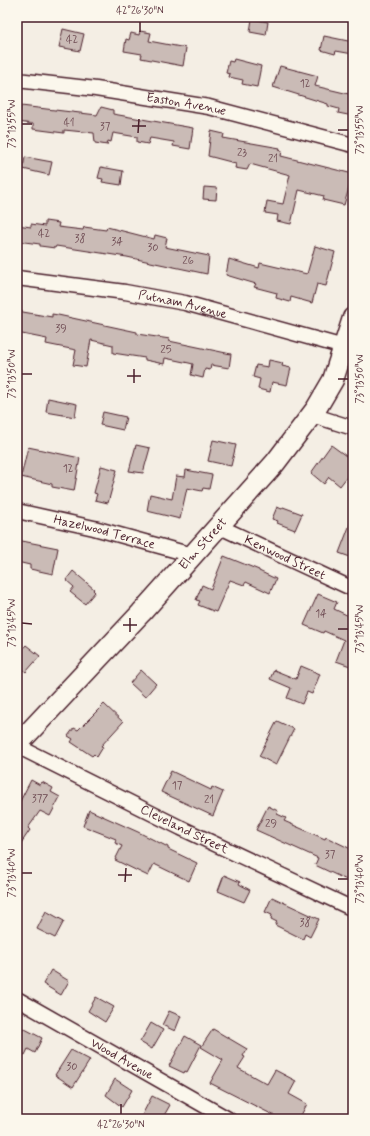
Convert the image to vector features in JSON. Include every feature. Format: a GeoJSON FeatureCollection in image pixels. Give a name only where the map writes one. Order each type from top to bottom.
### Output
{"type":"FeatureCollection","features":[{"type":"Feature","properties":{"kind":"street","name":"Easton Avenue"},"geometry":{"type":"LineString","coordinates":[[17,80],[96,89],[209,107],[353,146]]}},
{"type":"Feature","properties":{"kind":"street","name":"Putnam Avenue"},"geometry":{"type":"LineString","coordinates":[[17,278],[125,292],[185,303],[344,347]]}},
{"type":"Feature","properties":{"kind":"street","name":"Elm Street"},"geometry":{"type":"LineString","coordinates":[[17,746],[141,614],[275,463],[312,415],[333,380],[353,318]]}},
{"type":"Feature","properties":{"kind":"street"},"geometry":{"type":"LineString","coordinates":[[312,415],[353,428]]}},
{"type":"Feature","properties":{"kind":"street","name":"Hazelwood Terrace"},"geometry":{"type":"LineString","coordinates":[[17,512],[94,528],[192,555]]}},
{"type":"Feature","properties":{"kind":"street","name":"Kenwood Street"},"geometry":{"type":"LineString","coordinates":[[218,526],[353,589]]}},
{"type":"Feature","properties":{"kind":"street","name":"Cleveland Street"},"geometry":{"type":"LineString","coordinates":[[17,746],[181,828],[353,909]]}},
{"type":"Feature","properties":{"kind":"street","name":"Wood Avenue"},"geometry":{"type":"LineString","coordinates":[[17,999],[228,1119]]}},
{"type":"Feature","properties":{"kind":"building"},"geometry":{"type":"Polygon","coordinates":[[[252,19],[268,22],[266,35],[250,32],[252,19]]]}},
{"type":"Feature","properties":{"kind":"building"},"geometry":{"type":"Polygon","coordinates":[[[63,29],[84,34],[80,51],[59,47],[63,29]]]}},
{"type":"Feature","properties":{"kind":"building"},"geometry":{"type":"Polygon","coordinates":[[[140,31],[151,33],[149,41],[186,48],[183,66],[141,58],[142,54],[124,51],[126,39],[129,40],[131,33],[139,35],[140,31]]]}},
{"type":"Feature","properties":{"kind":"building"},"geometry":{"type":"Polygon","coordinates":[[[324,36],[353,42],[353,54],[336,51],[335,54],[321,50],[324,36]]]}},
{"type":"Feature","properties":{"kind":"building"},"geometry":{"type":"Polygon","coordinates":[[[234,59],[261,66],[257,87],[242,84],[243,80],[229,77],[230,74],[226,73],[229,61],[233,62],[234,59]]]}},
{"type":"Feature","properties":{"kind":"building"},"geometry":{"type":"Polygon","coordinates":[[[280,66],[318,76],[315,86],[353,95],[353,116],[338,113],[339,109],[328,106],[328,104],[273,87],[280,66]]]}},
{"type":"Feature","properties":{"kind":"building"},"geometry":{"type":"Polygon","coordinates":[[[21,106],[97,115],[101,107],[113,110],[113,114],[193,128],[190,149],[173,146],[174,142],[150,138],[148,144],[137,142],[137,137],[113,133],[111,142],[108,141],[107,145],[95,143],[94,133],[64,130],[64,133],[33,129],[33,124],[18,122],[21,106]]]}},
{"type":"Feature","properties":{"kind":"building"},"geometry":{"type":"Polygon","coordinates":[[[211,131],[224,134],[223,138],[280,148],[279,150],[282,151],[281,156],[353,174],[344,205],[323,200],[324,196],[299,190],[291,224],[277,221],[278,215],[265,213],[267,201],[283,204],[290,175],[250,164],[247,170],[235,168],[236,164],[208,156],[211,131]]]}},
{"type":"Feature","properties":{"kind":"building"},"geometry":{"type":"Polygon","coordinates":[[[25,157],[52,162],[49,175],[23,169],[25,157]]]}},
{"type":"Feature","properties":{"kind":"building"},"geometry":{"type":"Polygon","coordinates":[[[101,167],[123,171],[121,185],[102,182],[103,179],[98,178],[101,167]]]}},
{"type":"Feature","properties":{"kind":"building"},"geometry":{"type":"Polygon","coordinates":[[[204,187],[217,188],[216,200],[203,199],[204,187]]]}},
{"type":"Feature","properties":{"kind":"building"},"geometry":{"type":"Polygon","coordinates":[[[45,221],[59,223],[58,227],[83,230],[84,227],[106,230],[107,227],[154,239],[155,235],[167,238],[165,247],[209,256],[207,274],[127,257],[56,246],[55,248],[40,246],[40,244],[17,241],[17,225],[31,227],[31,224],[45,226],[45,221]]]}},
{"type":"Feature","properties":{"kind":"building"},"geometry":{"type":"Polygon","coordinates":[[[315,246],[335,252],[326,286],[317,284],[312,303],[291,297],[290,302],[276,298],[277,293],[254,287],[256,284],[226,275],[229,259],[259,268],[260,263],[307,274],[315,246]]]}},
{"type":"Feature","properties":{"kind":"building"},"geometry":{"type":"Polygon","coordinates":[[[17,311],[52,317],[52,314],[58,315],[137,332],[137,334],[170,339],[169,341],[231,354],[229,368],[211,365],[210,370],[205,369],[203,378],[191,375],[193,364],[165,358],[164,364],[145,360],[145,358],[113,353],[113,345],[91,340],[86,367],[73,365],[76,350],[46,344],[47,339],[17,333],[17,311]]]}},
{"type":"Feature","properties":{"kind":"building"},"geometry":{"type":"Polygon","coordinates":[[[269,360],[283,363],[282,366],[291,368],[287,385],[272,382],[270,392],[258,389],[260,379],[253,377],[256,365],[268,367],[269,360]]]}},
{"type":"Feature","properties":{"kind":"building"},"geometry":{"type":"Polygon","coordinates":[[[48,398],[77,404],[75,417],[46,412],[48,398]]]}},
{"type":"Feature","properties":{"kind":"building"},"geometry":{"type":"Polygon","coordinates":[[[103,412],[126,417],[123,430],[100,425],[103,412]]]}},
{"type":"Feature","properties":{"kind":"building"},"geometry":{"type":"Polygon","coordinates":[[[213,440],[236,445],[231,466],[208,461],[213,440]]]}},
{"type":"Feature","properties":{"kind":"building"},"geometry":{"type":"Polygon","coordinates":[[[136,445],[150,448],[143,473],[129,471],[136,445]]]}},
{"type":"Feature","properties":{"kind":"building"},"geometry":{"type":"Polygon","coordinates":[[[331,445],[353,461],[353,469],[340,486],[329,477],[324,484],[311,473],[331,445]]]}},
{"type":"Feature","properties":{"kind":"building"},"geometry":{"type":"Polygon","coordinates":[[[28,447],[80,458],[74,491],[52,487],[52,484],[21,477],[28,447]]]}},
{"type":"Feature","properties":{"kind":"building"},"geometry":{"type":"Polygon","coordinates":[[[101,466],[117,470],[108,503],[95,500],[97,494],[94,493],[101,466]]]}},
{"type":"Feature","properties":{"kind":"building"},"geometry":{"type":"Polygon","coordinates":[[[186,470],[212,475],[209,489],[203,488],[202,491],[187,488],[180,519],[147,511],[150,494],[172,499],[176,476],[185,477],[186,470]]]}},
{"type":"Feature","properties":{"kind":"building"},"geometry":{"type":"Polygon","coordinates":[[[277,507],[282,509],[283,507],[302,514],[295,530],[277,523],[278,521],[272,519],[277,507]]]}},
{"type":"Feature","properties":{"kind":"building"},"geometry":{"type":"Polygon","coordinates":[[[353,519],[353,558],[339,553],[353,519]]]}},
{"type":"Feature","properties":{"kind":"building"},"geometry":{"type":"Polygon","coordinates":[[[17,540],[58,548],[53,574],[30,569],[30,565],[17,562],[17,540]]]}},
{"type":"Feature","properties":{"kind":"building"},"geometry":{"type":"Polygon","coordinates":[[[224,556],[259,570],[276,579],[270,593],[246,582],[244,585],[230,580],[216,612],[198,605],[200,601],[196,600],[202,585],[211,589],[224,556]]]}},
{"type":"Feature","properties":{"kind":"building"},"geometry":{"type":"Polygon","coordinates":[[[73,571],[94,589],[93,590],[95,592],[85,604],[70,592],[74,587],[66,580],[73,571]]]}},
{"type":"Feature","properties":{"kind":"building"},"geometry":{"type":"Polygon","coordinates":[[[318,594],[337,602],[334,609],[353,618],[353,667],[336,661],[344,640],[324,631],[323,633],[304,625],[318,594]]]}},
{"type":"Feature","properties":{"kind":"building"},"geometry":{"type":"Polygon","coordinates":[[[26,645],[40,656],[26,672],[17,664],[17,655],[26,645]]]}},
{"type":"Feature","properties":{"kind":"building"},"geometry":{"type":"Polygon","coordinates":[[[301,666],[320,674],[312,694],[307,692],[302,704],[287,698],[291,688],[270,679],[274,670],[296,679],[301,666]]]}},
{"type":"Feature","properties":{"kind":"building"},"geometry":{"type":"Polygon","coordinates":[[[141,670],[156,684],[145,697],[130,683],[141,670]]]}},
{"type":"Feature","properties":{"kind":"building"},"geometry":{"type":"Polygon","coordinates":[[[104,704],[123,722],[101,746],[103,747],[97,757],[94,754],[92,756],[71,742],[73,739],[68,736],[74,728],[78,730],[104,704]]]}},
{"type":"Feature","properties":{"kind":"building"},"geometry":{"type":"Polygon","coordinates":[[[277,721],[294,729],[276,765],[259,756],[277,721]]]}},
{"type":"Feature","properties":{"kind":"building"},"geometry":{"type":"Polygon","coordinates":[[[171,771],[211,790],[212,787],[223,792],[213,816],[161,792],[171,771]]]}},
{"type":"Feature","properties":{"kind":"building"},"geometry":{"type":"Polygon","coordinates":[[[31,780],[40,785],[42,782],[53,788],[51,792],[60,797],[50,816],[40,811],[28,828],[30,830],[17,849],[17,807],[31,780]]]}},
{"type":"Feature","properties":{"kind":"building"},"geometry":{"type":"Polygon","coordinates":[[[268,806],[278,811],[277,814],[286,818],[284,821],[325,839],[326,837],[353,850],[353,883],[315,865],[318,858],[256,830],[268,806]]]}},
{"type":"Feature","properties":{"kind":"building"},"geometry":{"type":"Polygon","coordinates":[[[89,810],[138,832],[197,863],[189,881],[154,864],[148,876],[115,860],[122,846],[115,843],[116,839],[83,826],[89,810]]]}},
{"type":"Feature","properties":{"kind":"building"},"geometry":{"type":"Polygon","coordinates":[[[224,875],[240,882],[239,884],[250,890],[244,902],[218,891],[224,875]]]}},
{"type":"Feature","properties":{"kind":"building"},"geometry":{"type":"Polygon","coordinates":[[[272,897],[319,919],[310,937],[305,934],[303,939],[275,925],[277,922],[271,919],[272,915],[265,912],[272,897]]]}},
{"type":"Feature","properties":{"kind":"building"},"geometry":{"type":"Polygon","coordinates":[[[46,911],[64,921],[55,938],[37,929],[46,911]]]}},
{"type":"Feature","properties":{"kind":"building"},"geometry":{"type":"Polygon","coordinates":[[[51,970],[69,981],[61,995],[43,984],[51,970]]]}},
{"type":"Feature","properties":{"kind":"building"},"geometry":{"type":"Polygon","coordinates":[[[96,997],[114,1007],[105,1022],[88,1011],[96,997]]]}},
{"type":"Feature","properties":{"kind":"building"},"geometry":{"type":"Polygon","coordinates":[[[169,1011],[181,1016],[175,1031],[162,1025],[169,1011]]]}},
{"type":"Feature","properties":{"kind":"building"},"geometry":{"type":"Polygon","coordinates":[[[151,1023],[163,1030],[152,1049],[140,1042],[151,1023]]]}},
{"type":"Feature","properties":{"kind":"building"},"geometry":{"type":"Polygon","coordinates":[[[23,1028],[42,1038],[35,1053],[28,1049],[25,1055],[17,1051],[17,1039],[23,1028]]]}},
{"type":"Feature","properties":{"kind":"building"},"geometry":{"type":"Polygon","coordinates":[[[213,1029],[247,1049],[243,1056],[245,1057],[238,1068],[267,1084],[275,1070],[296,1081],[289,1094],[307,1104],[299,1119],[281,1119],[210,1083],[223,1060],[201,1047],[213,1029]]]}},
{"type":"Feature","properties":{"kind":"building"},"geometry":{"type":"Polygon","coordinates":[[[185,1036],[201,1045],[187,1072],[185,1071],[184,1073],[169,1066],[185,1036]]]}},
{"type":"Feature","properties":{"kind":"building"},"geometry":{"type":"Polygon","coordinates":[[[71,1050],[90,1060],[73,1087],[55,1075],[71,1050]]]}},
{"type":"Feature","properties":{"kind":"building"},"geometry":{"type":"Polygon","coordinates":[[[115,1079],[132,1090],[122,1107],[106,1095],[115,1079]]]}},
{"type":"Feature","properties":{"kind":"building"},"geometry":{"type":"Polygon","coordinates":[[[152,1096],[170,1105],[162,1119],[140,1119],[152,1096]]]}}]}
